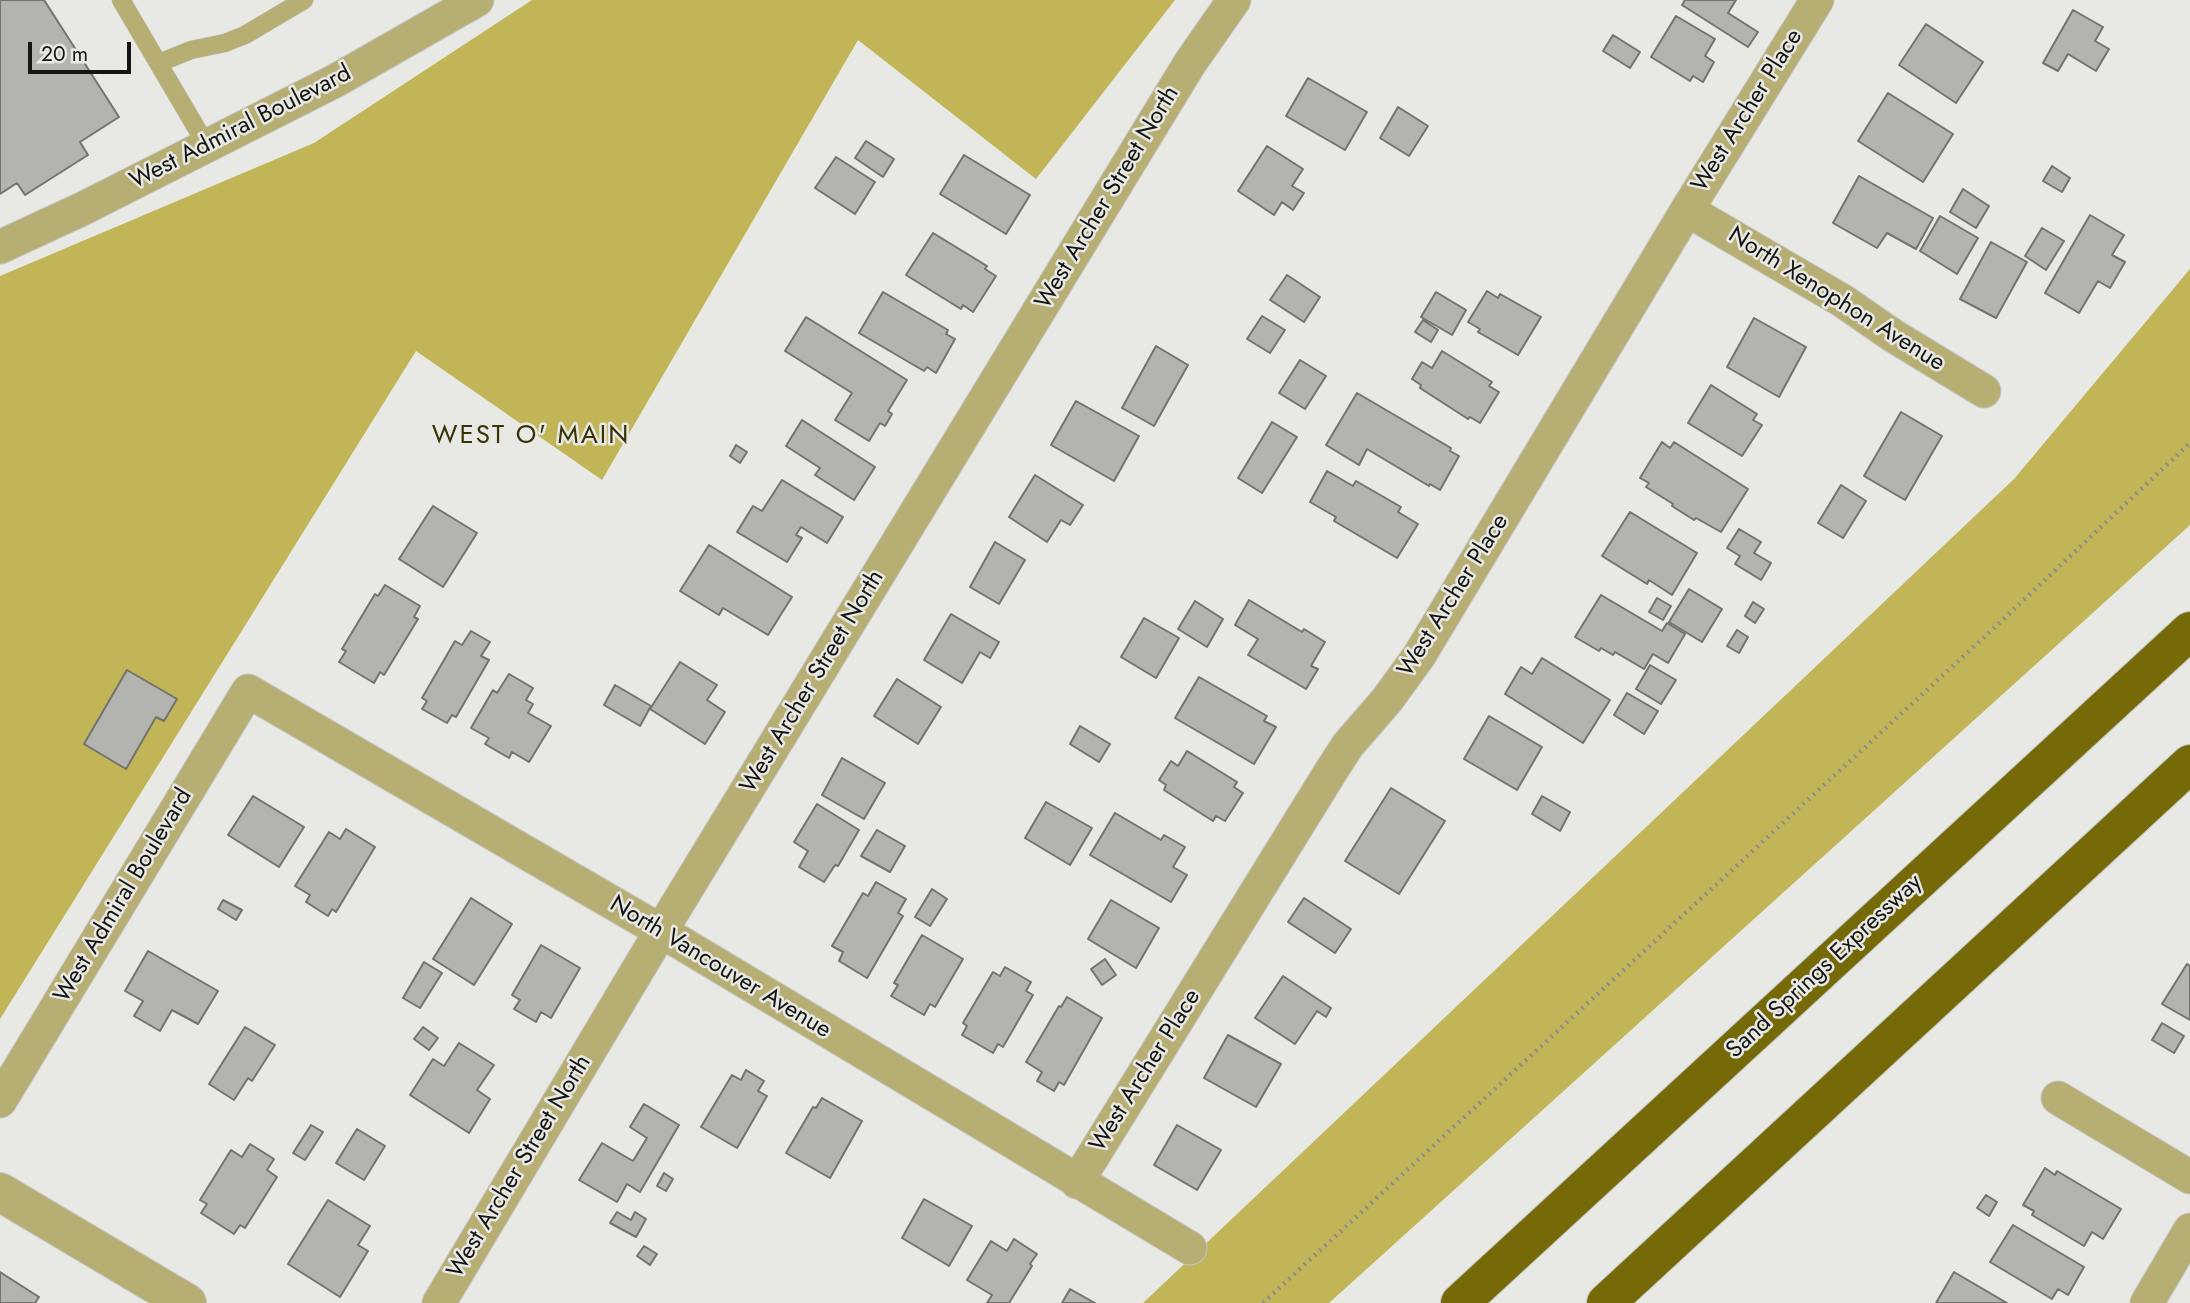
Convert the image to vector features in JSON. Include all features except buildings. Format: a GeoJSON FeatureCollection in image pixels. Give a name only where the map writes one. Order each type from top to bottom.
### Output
{"type":"FeatureCollection","features":[{"type":"Feature","properties":{"kind":"highway","name":"Sand Springs Expressway"},"geometry":{"type":"LineString","coordinates":[[1460,1303],[2190,631]]}},
{"type":"Feature","properties":{"kind":"highway"},"geometry":{"type":"LineString","coordinates":[[1606,1303],[2190,764]]}},
{"type":"Feature","properties":{"kind":"street","name":"West Admiral Boulevard"},"geometry":{"type":"LineString","coordinates":[[0,247],[335,81],[477,0]]}},
{"type":"Feature","properties":{"kind":"street","name":"West Archer Street North"},"geometry":{"type":"LineString","coordinates":[[439,1303],[661,932],[1190,63],[1234,0]]}},
{"type":"Feature","properties":{"kind":"street","name":"West Archer Place"},"geometry":{"type":"LineString","coordinates":[[1077,1182],[1333,768],[1348,745],[1387,700],[1419,656],[1687,210],[1817,0]]}},
{"type":"Feature","properties":{"kind":"street","name":"North Xenophon Avenue"},"geometry":{"type":"LineString","coordinates":[[1687,210],[1843,301],[1892,335],[1984,391]]}},
{"type":"Feature","properties":{"kind":"street","name":"West Admiral Boulevard"},"geometry":{"type":"LineString","coordinates":[[0,1101],[248,691]]}},
{"type":"Feature","properties":{"kind":"street","name":"North Vancouver Avenue"},"geometry":{"type":"LineString","coordinates":[[248,691],[661,932],[1190,1248]]}},
{"type":"Feature","properties":{"kind":"street"},"geometry":{"type":"LineString","coordinates":[[2058,1098],[2190,1177]]}},
{"type":"Feature","properties":{"kind":"street"},"geometry":{"type":"LineString","coordinates":[[0,1192],[187,1303]]}},
{"type":"Feature","properties":{"kind":"street"},"geometry":{"type":"LineString","coordinates":[[2147,1303],[2190,1230]]}},
{"type":"Feature","properties":{"kind":"lane"},"geometry":{"type":"LineString","coordinates":[[159,63],[191,50],[225,43],[245,35],[304,0]]}},
{"type":"Feature","properties":{"kind":"lane"},"geometry":{"type":"LineString","coordinates":[[126,2],[207,146]]}},
{"type":"Feature","properties":{"kind":"path"},"geometry":{"type":"LineString","coordinates":[[1262,1303],[1993,629],[2190,443]]}},
{"type":"Feature","properties":{"kind":"shaded area"},"geometry":{"type":"Polygon","coordinates":[[[532,0],[1175,0],[1036,179],[858,40],[602,480],[416,351],[0,1019],[0,276],[314,143],[532,0]]]}},
{"type":"Feature","properties":{"kind":"shaded area"},"geometry":{"type":"Polygon","coordinates":[[[2190,269],[2190,525],[1329,1303],[1143,1303],[2014,479],[2190,269]]]}},
{"type":"Feature","properties":{"kind":"district","name":"WEST O' MAIN"},"geometry":{"type":"Point","coordinates":[531,437]}}]}
